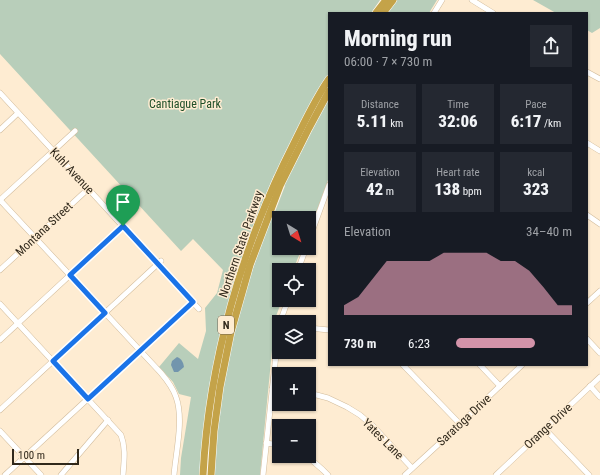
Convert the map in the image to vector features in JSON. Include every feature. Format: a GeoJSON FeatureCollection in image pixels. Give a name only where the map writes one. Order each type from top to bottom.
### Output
{"type":"FeatureCollection","features":[{"type":"Feature","properties":{"kind":"highway"},"geometry":{"type":"LineString","coordinates":[[377,12],[386,0]]}},
{"type":"Feature","properties":{"kind":"highway"},"geometry":{"type":"LineString","coordinates":[[385,12],[393,0]]}},
{"type":"Feature","properties":{"kind":"highway","name":"Northern State Parkway"},"geometry":{"type":"LineString","coordinates":[[203,475],[204,443],[212,387],[234,296],[253,238],[316,99],[328,81]]}},
{"type":"Feature","properties":{"kind":"highway","name":"Northern State Parkway"},"geometry":{"type":"LineString","coordinates":[[286,166],[328,93]]}},
{"type":"Feature","properties":{"kind":"highway","name":"Northern State Parkway"},"geometry":{"type":"LineString","coordinates":[[211,475],[214,431],[219,394],[231,332],[250,265],[278,184]]}},
{"type":"Feature","properties":{"kind":"street"},"geometry":{"type":"LineString","coordinates":[[435,12],[442,0]]}},
{"type":"Feature","properties":{"kind":"street"},"geometry":{"type":"LineString","coordinates":[[472,0],[491,12]]}},
{"type":"Feature","properties":{"kind":"street"},"geometry":{"type":"LineString","coordinates":[[588,73],[600,79]]}},
{"type":"Feature","properties":{"kind":"street","name":"Kuhl Avenue"},"geometry":{"type":"LineString","coordinates":[[0,93],[88,189],[159,263],[199,309]]}},
{"type":"Feature","properties":{"kind":"street"},"geometry":{"type":"LineString","coordinates":[[0,130],[18,113]]}},
{"type":"Feature","properties":{"kind":"street"},"geometry":{"type":"LineString","coordinates":[[75,131],[0,200],[170,384],[176,396],[180,421],[174,475]]}},
{"type":"Feature","properties":{"kind":"street"},"geometry":{"type":"LineString","coordinates":[[588,144],[600,151]]}},
{"type":"Feature","properties":{"kind":"street"},"geometry":{"type":"LineString","coordinates":[[316,220],[328,187]]}},
{"type":"Feature","properties":{"kind":"street","name":"Montana Street"},"geometry":{"type":"LineString","coordinates":[[0,270],[88,189]]}},
{"type":"Feature","properties":{"kind":"street"},"geometry":{"type":"LineString","coordinates":[[588,216],[600,224]]}},
{"type":"Feature","properties":{"kind":"street"},"geometry":{"type":"LineString","coordinates":[[0,340],[123,226]]}},
{"type":"Feature","properties":{"kind":"street"},"geometry":{"type":"LineString","coordinates":[[0,410],[159,263]]}},
{"type":"Feature","properties":{"kind":"street"},"geometry":{"type":"LineString","coordinates":[[588,301],[600,291]]}},
{"type":"Feature","properties":{"kind":"street"},"geometry":{"type":"LineString","coordinates":[[5,475],[193,302]]}},
{"type":"Feature","properties":{"kind":"street"},"geometry":{"type":"LineString","coordinates":[[0,304],[121,435],[125,452],[122,475]]}},
{"type":"Feature","properties":{"kind":"street"},"geometry":{"type":"LineString","coordinates":[[316,329],[328,330]]}},
{"type":"Feature","properties":{"kind":"street"},"geometry":{"type":"LineString","coordinates":[[588,340],[600,353]]}},
{"type":"Feature","properties":{"kind":"street"},"geometry":{"type":"LineString","coordinates":[[404,366],[460,424]]}},
{"type":"Feature","properties":{"kind":"street"},"geometry":{"type":"LineString","coordinates":[[481,366],[500,386]]}},
{"type":"Feature","properties":{"kind":"street","name":"Saratoga Drive"},"geometry":{"type":"LineString","coordinates":[[405,475],[521,366]]}},
{"type":"Feature","properties":{"kind":"street","name":"Orange Drive"},"geometry":{"type":"LineString","coordinates":[[500,474],[600,377]]}},
{"type":"Feature","properties":{"kind":"street"},"geometry":{"type":"LineString","coordinates":[[590,386],[600,397]]}},
{"type":"Feature","properties":{"kind":"street"},"geometry":{"type":"LineString","coordinates":[[263,475],[272,388]]}},
{"type":"Feature","properties":{"kind":"street","name":"Yates Lane"},"geometry":{"type":"LineString","coordinates":[[316,395],[328,398],[360,415],[374,427],[412,468]]}},
{"type":"Feature","properties":{"kind":"street"},"geometry":{"type":"LineString","coordinates":[[62,475],[108,420]]}},
{"type":"Feature","properties":{"kind":"street"},"geometry":{"type":"LineString","coordinates":[[545,429],[589,475]]}},
{"type":"Feature","properties":{"kind":"street"},"geometry":{"type":"LineString","coordinates":[[0,431],[41,475]]}},
{"type":"Feature","properties":{"kind":"street"},"geometry":{"type":"LineString","coordinates":[[266,443],[272,444]]}},
{"type":"Feature","properties":{"kind":"street"},"geometry":{"type":"LineString","coordinates":[[315,463],[328,475]]}},
{"type":"Feature","properties":{"kind":"green space","name":"Cantiague Park"},"geometry":{"type":"Polygon","coordinates":[[[0,0],[380,0],[372,12],[328,12],[328,76],[313,100],[282,159],[292,170],[328,101],[328,180],[316,213],[316,211],[275,211],[285,186],[274,175],[237,276],[200,475],[180,475],[181,458],[191,397],[179,394],[173,382],[159,367],[179,343],[198,359],[206,331],[205,308],[217,293],[223,270],[193,239],[181,251],[0,54],[0,0]]]}},
{"type":"Feature","properties":{"kind":"green space"},"geometry":{"type":"Polygon","coordinates":[[[397,0],[437,0],[430,12],[389,12],[397,0]]]}},
{"type":"Feature","properties":{"kind":"green space"},"geometry":{"type":"Polygon","coordinates":[[[533,0],[600,0],[600,28],[592,33],[588,31],[588,12],[554,12],[533,0]]]}},
{"type":"Feature","properties":{"kind":"green space","name":"Cantiague Park"},"geometry":{"type":"Polygon","coordinates":[[[272,218],[272,255],[299,255],[296,263],[272,263],[272,307],[279,307],[276,315],[272,315],[272,350],[260,475],[213,475],[218,417],[232,342],[245,294],[269,222],[272,218]]]}},
{"type":"Feature","properties":{"kind":"water"},"geometry":{"type":"Polygon","coordinates":[[[177,357],[182,361],[184,367],[178,372],[174,372],[171,365],[172,361],[177,357]]]}},
{"type":"Feature","properties":{"kind":"route"},"geometry":{"type":"LineString","coordinates":[[123,226],[193,302],[88,399],[53,361],[105,313],[70,275],[123,226]]}}]}
